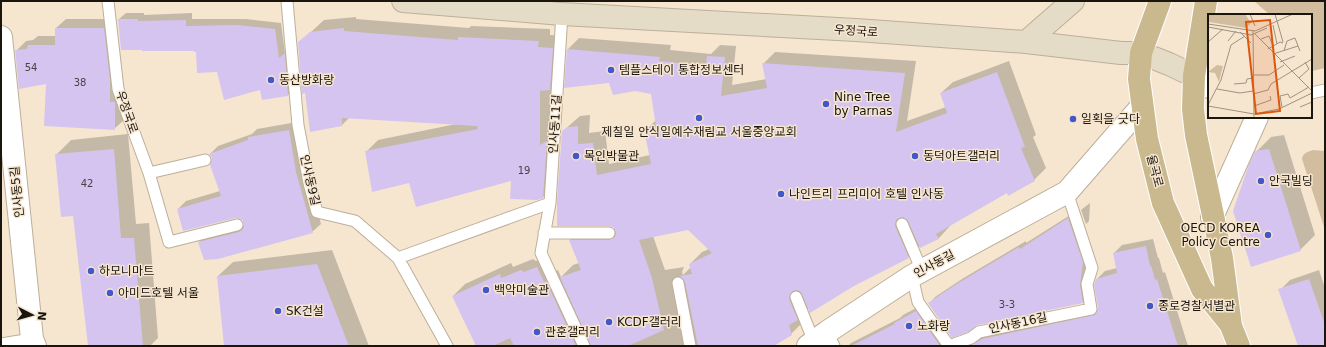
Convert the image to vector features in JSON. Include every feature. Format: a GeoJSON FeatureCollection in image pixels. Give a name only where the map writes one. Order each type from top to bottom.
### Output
{"type":"FeatureCollection","features":[{"type":"Feature","properties":{"kind":"main road","name":"우정국로"},"geometry":{"type":"LineString","coordinates":[[403,1],[514,6],[562,14],[848,30],[1026,42],[1121,53],[1141,53],[1169,64],[1201,82]]}},
{"type":"Feature","properties":{"kind":"main road"},"geometry":{"type":"LineString","coordinates":[[1026,42],[1073,1]]}},
{"type":"Feature","properties":{"kind":"main road","name":"율곡로"},"geometry":{"type":"LineString","coordinates":[[1160,1],[1141,53],[1139,79],[1147,139],[1164,203],[1202,289],[1231,326]]}},
{"type":"Feature","properties":{"kind":"main road","name":"율곡로"},"geometry":{"type":"LineString","coordinates":[[1206,1],[1201,82],[1193,109],[1195,128],[1212,217],[1222,258],[1231,326],[1239,346]]}},
{"type":"Feature","properties":{"kind":"street","name":"인사동5길"},"geometry":{"type":"LineString","coordinates":[[1,37],[34,342]]}},
{"type":"Feature","properties":{"kind":"street","name":"인사동길"},"geometry":{"type":"LineString","coordinates":[[821,341],[917,274],[1067,192],[1142,106]]}},
{"type":"Feature","properties":{"kind":"street"},"geometry":{"type":"LineString","coordinates":[[1212,217],[1257,118]]}},
{"type":"Feature","properties":{"kind":"lane","name":"우정국로"},"geometry":{"type":"LineString","coordinates":[[108,1],[118,90],[149,173],[169,242],[237,225]]}},
{"type":"Feature","properties":{"kind":"lane","name":"인사동9길"},"geometry":{"type":"LineString","coordinates":[[287,1],[298,125],[310,183],[318,212],[356,221],[398,258],[447,346]]}},
{"type":"Feature","properties":{"kind":"lane","name":"인사동11길"},"geometry":{"type":"LineString","coordinates":[[562,14],[550,203],[540,253],[584,346]]}},
{"type":"Feature","properties":{"kind":"lane"},"geometry":{"type":"LineString","coordinates":[[1312,93],[1325,90]]}},
{"type":"Feature","properties":{"kind":"lane"},"geometry":{"type":"LineString","coordinates":[[149,173],[205,160]]}},
{"type":"Feature","properties":{"kind":"lane","name":"인사동16길"},"geometry":{"type":"LineString","coordinates":[[902,224],[917,274],[918,302],[949,346],[971,338],[979,332],[1091,309],[1087,284],[1092,268],[1067,192]]}},
{"type":"Feature","properties":{"kind":"lane"},"geometry":{"type":"LineString","coordinates":[[398,258],[550,203]]}},
{"type":"Feature","properties":{"kind":"lane"},"geometry":{"type":"LineString","coordinates":[[544,233],[609,234]]}},
{"type":"Feature","properties":{"kind":"lane"},"geometry":{"type":"LineString","coordinates":[[678,283],[690,346]]}},
{"type":"Feature","properties":{"kind":"lane"},"geometry":{"type":"LineString","coordinates":[[796,297],[821,341]]}},
{"type":"Feature","properties":{"kind":"lane"},"geometry":{"type":"LineString","coordinates":[[1,344],[34,342]]}},
{"type":"Feature","properties":{"kind":"shaded area"},"geometry":{"type":"Polygon","coordinates":[[[1254,1],[1325,1],[1325,68],[1312,71],[1312,14],[1269,14],[1254,1]]]}},
{"type":"Feature","properties":{"kind":"shaded area"},"geometry":{"type":"Polygon","coordinates":[[[1313,150],[1325,151],[1325,230],[1302,159],[1304,154],[1313,150]]]}},
{"type":"Feature","properties":{"kind":"building"},"geometry":{"type":"Polygon","coordinates":[[[118,19],[138,19],[138,21],[186,20],[186,26],[238,25],[275,29],[279,58],[285,53],[288,96],[262,100],[260,90],[224,100],[217,72],[197,73],[196,52],[194,51],[121,50],[118,19]]]}},
{"type":"Feature","properties":{"kind":"building"},"geometry":{"type":"Polygon","coordinates":[[[55,28],[104,28],[110,80],[110,102],[115,102],[115,130],[44,126],[46,84],[19,89],[15,50],[27,49],[28,45],[55,45],[55,28]]]}},
{"type":"Feature","properties":{"kind":"building"},"geometry":{"type":"Polygon","coordinates":[[[344,28],[344,31],[458,40],[458,37],[539,41],[538,47],[553,48],[550,90],[540,91],[540,145],[547,141],[543,198],[537,200],[510,199],[511,181],[416,207],[409,183],[372,192],[365,151],[478,129],[477,126],[342,118],[342,126],[310,132],[305,93],[302,94],[298,42],[310,32],[344,28]]]}},
{"type":"Feature","properties":{"kind":"building"},"geometry":{"type":"Polygon","coordinates":[[[567,49],[660,57],[659,61],[706,66],[707,56],[725,57],[721,96],[767,88],[762,63],[905,73],[896,132],[947,113],[940,93],[997,72],[1025,147],[1021,148],[1035,181],[1008,196],[1007,193],[936,234],[939,239],[920,248],[908,221],[903,217],[899,218],[896,220],[895,226],[909,258],[854,286],[810,313],[801,292],[797,290],[793,291],[789,296],[789,299],[798,320],[789,325],[792,335],[774,346],[698,346],[685,282],[680,276],[692,274],[689,264],[712,253],[688,230],[639,240],[652,278],[664,330],[628,346],[591,346],[560,277],[581,270],[569,240],[609,240],[615,237],[616,233],[613,227],[609,226],[557,226],[557,201],[562,131],[568,127],[578,126],[578,144],[593,143],[597,175],[651,164],[644,130],[656,127],[651,94],[635,91],[613,95],[609,83],[564,88],[567,49]]]}},
{"type":"Feature","properties":{"kind":"building"},"geometry":{"type":"Polygon","coordinates":[[[289,130],[296,172],[313,233],[218,259],[204,260],[198,242],[239,232],[244,227],[242,220],[236,218],[183,231],[177,209],[221,196],[210,165],[212,158],[209,154],[248,140],[248,137],[289,130]]]}},
{"type":"Feature","properties":{"kind":"building"},"geometry":{"type":"Polygon","coordinates":[[[114,149],[121,238],[134,238],[143,346],[88,346],[73,216],[61,217],[55,154],[114,149]]]}},
{"type":"Feature","properties":{"kind":"building","name":"안국빌딩"},"geometry":{"type":"Polygon","coordinates":[[[1269,149],[1301,251],[1251,267],[1233,211],[1255,151],[1269,149]]]}},
{"type":"Feature","properties":{"kind":"building"},"geometry":{"type":"Polygon","coordinates":[[[1068,218],[1083,262],[1080,285],[1083,303],[978,325],[968,332],[952,338],[928,303],[1019,247],[1020,249],[1068,218]]]}},
{"type":"Feature","properties":{"kind":"building"},"geometry":{"type":"Polygon","coordinates":[[[1146,246],[1150,266],[1151,265],[1155,280],[1157,279],[1178,346],[969,346],[982,339],[1095,315],[1098,308],[1094,285],[1096,279],[1117,273],[1113,253],[1146,246]]]}},
{"type":"Feature","properties":{"kind":"building","name":"SK건설"},"geometry":{"type":"Polygon","coordinates":[[[317,264],[349,346],[224,346],[217,276],[317,264]]]}},
{"type":"Feature","properties":{"kind":"building"},"geometry":{"type":"Polygon","coordinates":[[[537,267],[544,282],[546,281],[576,346],[514,346],[510,338],[493,346],[476,346],[452,296],[500,274],[501,278],[521,270],[524,272],[537,267]]]}},
{"type":"Feature","properties":{"kind":"building"},"geometry":{"type":"Polygon","coordinates":[[[1309,279],[1325,325],[1325,346],[1298,346],[1278,289],[1309,279]]]}},
{"type":"Feature","properties":{"kind":"building"},"geometry":{"type":"Polygon","coordinates":[[[916,311],[940,346],[851,346],[895,324],[894,323],[916,311]]]}},
{"type":"Feature","properties":{"kind":"place","name":"템플스테이 통합정보센터"},"geometry":{"type":"Point","coordinates":[611,70]}},
{"type":"Feature","properties":{"kind":"place","name":"동산방화랑"},"geometry":{"type":"Point","coordinates":[271,80]}},
{"type":"Feature","properties":{"kind":"place","name":"Nine Tree by Parnas"},"geometry":{"type":"Point","coordinates":[826,104]}},
{"type":"Feature","properties":{"kind":"place","name":"제칠일 안식일예수재림교 서울중앙교회"},"geometry":{"type":"Point","coordinates":[699,118]}},
{"type":"Feature","properties":{"kind":"place","name":"일획을 긋다"},"geometry":{"type":"Point","coordinates":[1073,119]}},
{"type":"Feature","properties":{"kind":"place","name":"목인박물관"},"geometry":{"type":"Point","coordinates":[576,156]}},
{"type":"Feature","properties":{"kind":"place","name":"동덕아트갤러리"},"geometry":{"type":"Point","coordinates":[915,156]}},
{"type":"Feature","properties":{"kind":"place","name":"안국빌딩"},"geometry":{"type":"Point","coordinates":[1261,181]}},
{"type":"Feature","properties":{"kind":"place","name":"나인트리 프리미어 호텔 인사동"},"geometry":{"type":"Point","coordinates":[781,194]}},
{"type":"Feature","properties":{"kind":"place","name":"OECD KOREA Policy Centre"},"geometry":{"type":"Point","coordinates":[1268,235]}},
{"type":"Feature","properties":{"kind":"place","name":"하모니마트"},"geometry":{"type":"Point","coordinates":[91,271]}},
{"type":"Feature","properties":{"kind":"place","name":"백악미술관"},"geometry":{"type":"Point","coordinates":[486,290]}},
{"type":"Feature","properties":{"kind":"place","name":"아미드호텔 서울"},"geometry":{"type":"Point","coordinates":[110,293]}},
{"type":"Feature","properties":{"kind":"place","name":"종로경찰서별관"},"geometry":{"type":"Point","coordinates":[1150,306]}},
{"type":"Feature","properties":{"kind":"place","name":"SK건설"},"geometry":{"type":"Point","coordinates":[278,311]}},
{"type":"Feature","properties":{"kind":"place","name":"KCDF갤러리"},"geometry":{"type":"Point","coordinates":[609,322]}},
{"type":"Feature","properties":{"kind":"place","name":"노화랑"},"geometry":{"type":"Point","coordinates":[909,326]}},
{"type":"Feature","properties":{"kind":"place","name":"관훈갤러리"},"geometry":{"type":"Point","coordinates":[537,332]}}]}
